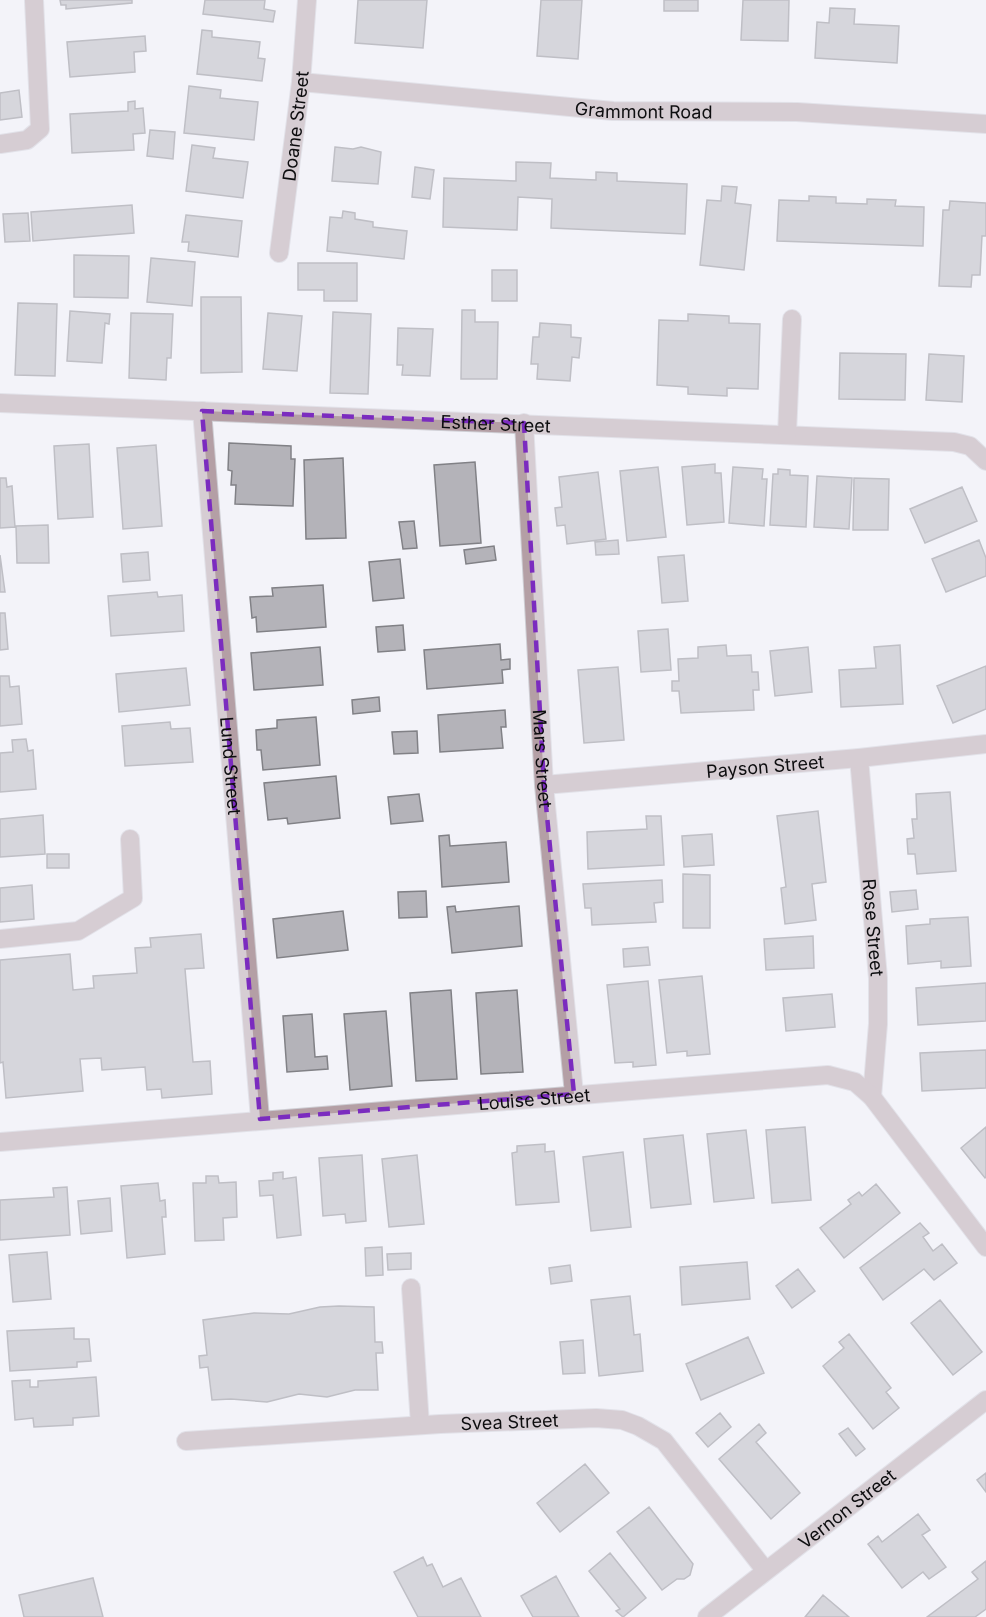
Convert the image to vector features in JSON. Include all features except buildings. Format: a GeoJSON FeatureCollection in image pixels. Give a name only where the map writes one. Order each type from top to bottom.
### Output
{"type":"FeatureCollection","features":[{"type":"Feature","properties":{"kind":"street"},"geometry":{"type":"LineString","coordinates":[[0,144],[27,140],[40,129],[34,0]]}},
{"type":"Feature","properties":{"kind":"street","name":"Doane Street"},"geometry":{"type":"LineString","coordinates":[[279,253],[301,82],[307,0]]}},
{"type":"Feature","properties":{"kind":"street","name":"Grammont Road"},"geometry":{"type":"LineString","coordinates":[[301,82],[613,111],[797,112],[986,124]]}},
{"type":"Feature","properties":{"kind":"street"},"geometry":{"type":"LineString","coordinates":[[787,434],[792,319]]}},
{"type":"Feature","properties":{"kind":"street","name":"Esther Street"},"geometry":{"type":"LineString","coordinates":[[0,403],[954,442],[970,446],[986,461]]}},
{"type":"Feature","properties":{"kind":"street","name":"Lund Street"},"geometry":{"type":"LineString","coordinates":[[202,411],[260,1119]]}},
{"type":"Feature","properties":{"kind":"street","name":"Mars Street"},"geometry":{"type":"LineString","coordinates":[[524,423],[544,785],[574,1094]]}},
{"type":"Feature","properties":{"kind":"street","name":"Payson Street"},"geometry":{"type":"LineString","coordinates":[[544,785],[859,758],[986,744]]}},
{"type":"Feature","properties":{"kind":"street","name":"Rose Street"},"geometry":{"type":"LineString","coordinates":[[859,758],[878,978],[878,1024],[872,1096]]}},
{"type":"Feature","properties":{"kind":"street"},"geometry":{"type":"LineString","coordinates":[[0,939],[78,931],[133,898],[129,839]]}},
{"type":"Feature","properties":{"kind":"street","name":"Louise Street"},"geometry":{"type":"LineString","coordinates":[[0,1142],[260,1119],[828,1076],[855,1082],[872,1096],[986,1247]]}},
{"type":"Feature","properties":{"kind":"street"},"geometry":{"type":"LineString","coordinates":[[411,1288],[420,1425]]}},
{"type":"Feature","properties":{"kind":"street","name":"Vernon Street"},"geometry":{"type":"LineString","coordinates":[[709,1617],[765,1570],[890,1478],[986,1400]]}},
{"type":"Feature","properties":{"kind":"street","name":"Svea Street"},"geometry":{"type":"LineString","coordinates":[[186,1441],[420,1425],[596,1418],[622,1420],[648,1429],[675,1454],[765,1570]]}},
{"type":"Feature","properties":{"kind":"highlighted area"},"geometry":{"type":"Polygon","coordinates":[[[202,411],[524,423],[544,785],[574,1094],[260,1119],[202,411]]]}}]}
